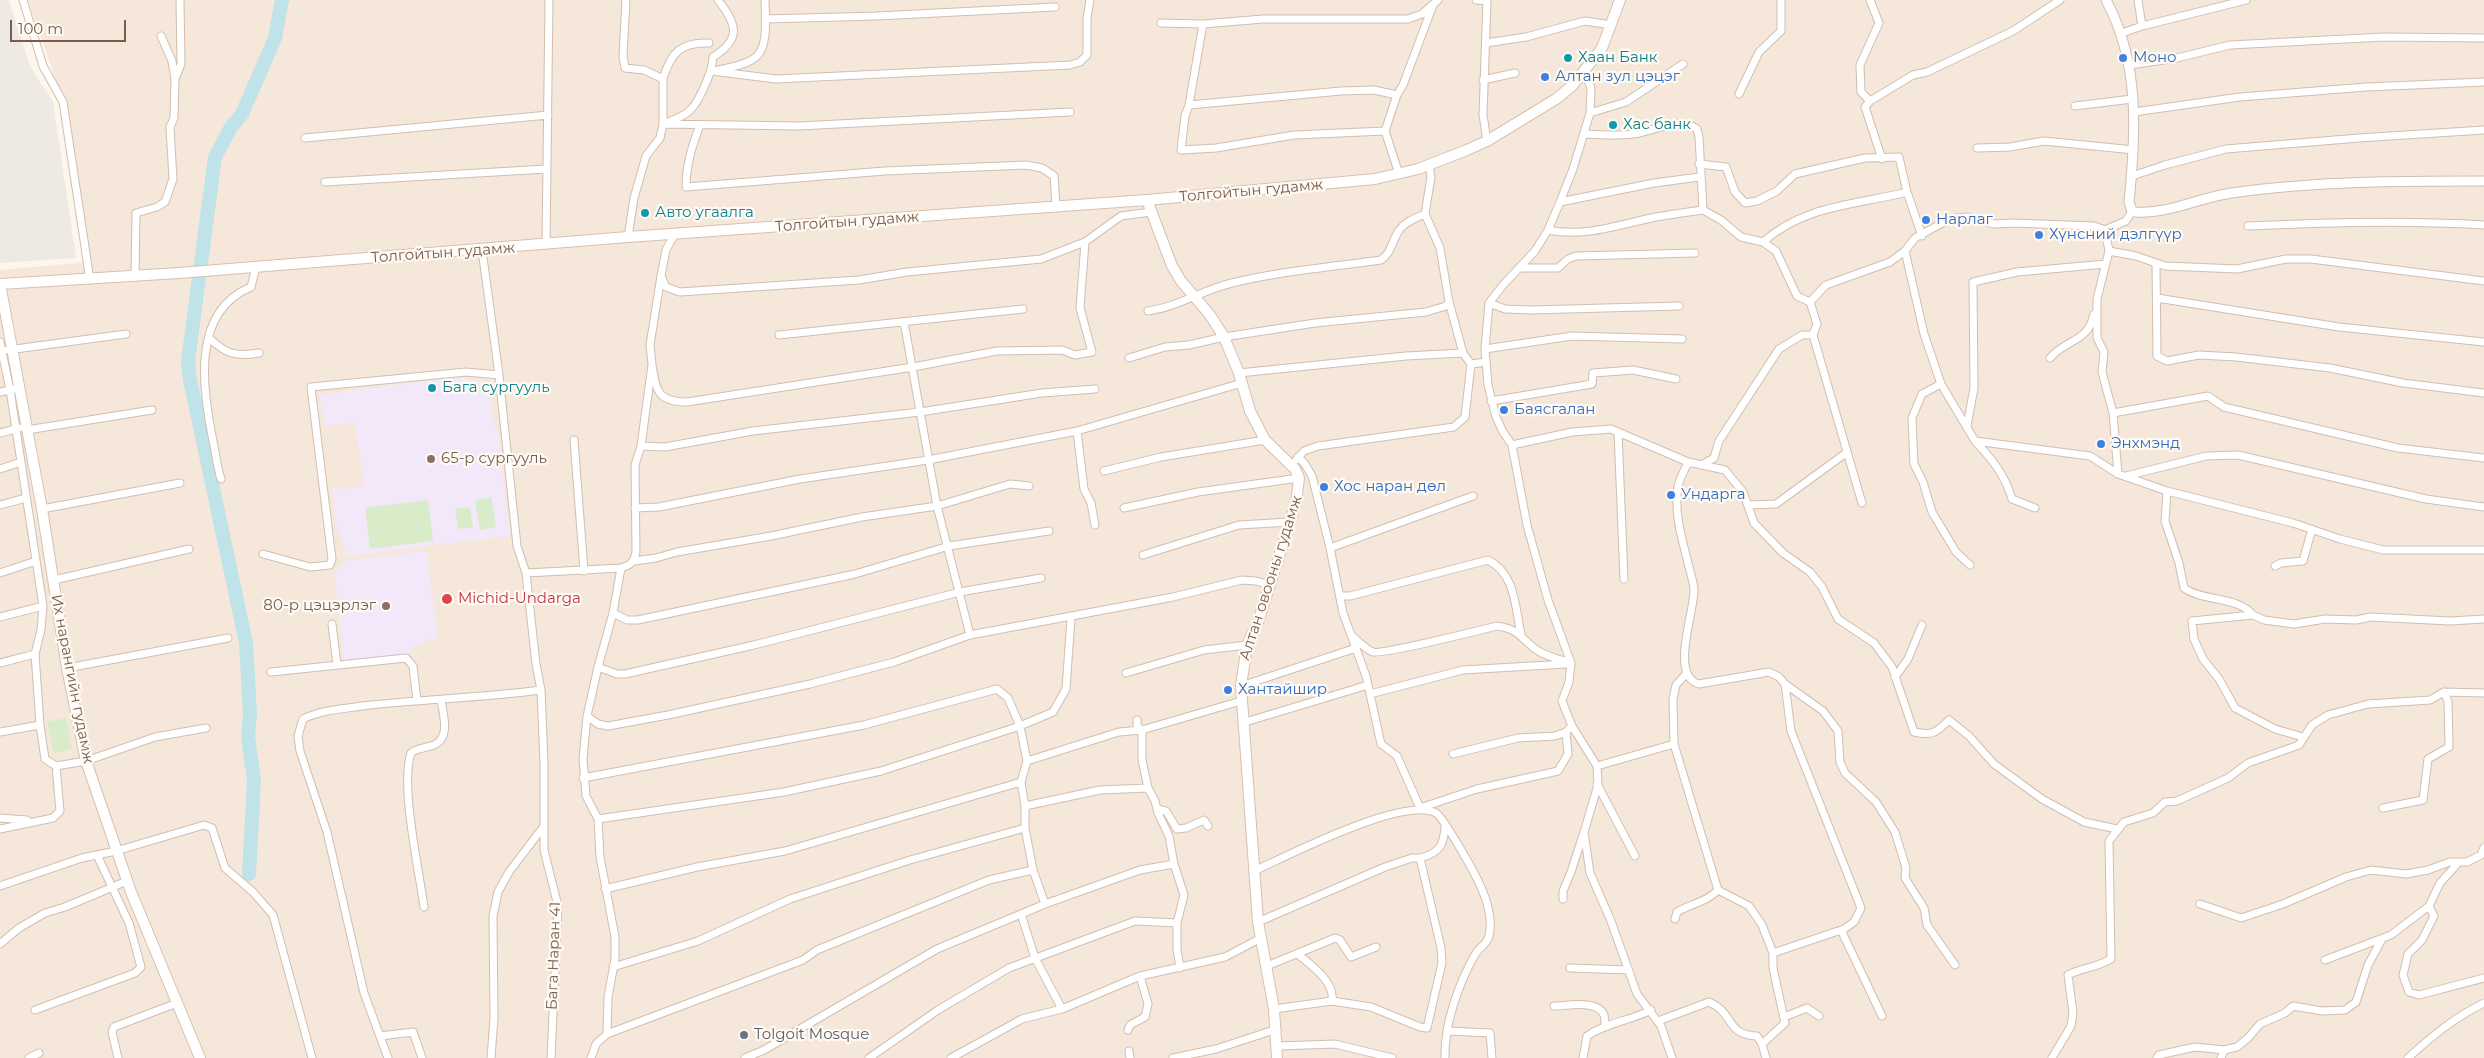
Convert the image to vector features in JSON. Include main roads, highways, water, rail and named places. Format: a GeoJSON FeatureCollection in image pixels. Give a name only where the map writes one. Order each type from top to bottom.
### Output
{"type":"FeatureCollection","features":[{"type":"Feature","properties":{"kind":"main road","name":"Толгойтын гудамж"},"geometry":{"type":"LineString","coordinates":[[0,284],[179,274],[628,237],[1147,200],[1351,182],[1399,174],[1429,165],[1487,141],[1556,99],[1584,72],[1602,48],[1620,0]]}},
{"type":"Feature","properties":{"kind":"main road","name":"Алтан овооны гудамж"},"geometry":{"type":"LineString","coordinates":[[1147,200],[1172,266],[1210,315],[1224,337],[1241,378],[1250,411],[1265,440],[1295,461],[1299,478],[1299,492],[1290,522],[1270,585],[1247,645],[1241,686],[1242,723],[1247,752],[1258,922],[1277,1029],[1277,1058]]}},
{"type":"Feature","properties":{"kind":"main road","name":"Их нарангийн гудамж"},"geometry":{"type":"LineString","coordinates":[[0,284],[3,317],[12,349],[15,389],[42,508],[67,668],[86,761],[127,882],[200,1058]]}},
{"type":"Feature","properties":{"kind":"waterway"},"geometry":{"type":"LineString","coordinates":[[249,874],[254,781],[248,736],[250,714],[246,643],[190,380],[188,361],[215,157],[231,127],[242,114],[275,38],[282,0]]}},
{"type":"Feature","properties":{"kind":"place","name":"Хаан Банк"},"geometry":{"type":"Point","coordinates":[1568,58]}},
{"type":"Feature","properties":{"kind":"place","name":"Моно"},"geometry":{"type":"Point","coordinates":[2123,58]}},
{"type":"Feature","properties":{"kind":"place","name":"Алтан зул цэцэг"},"geometry":{"type":"Point","coordinates":[1545,77]}},
{"type":"Feature","properties":{"kind":"place","name":"Хас банк"},"geometry":{"type":"Point","coordinates":[1613,125]}},
{"type":"Feature","properties":{"kind":"place","name":"Авто угаалга"},"geometry":{"type":"Point","coordinates":[645,213]}},
{"type":"Feature","properties":{"kind":"place","name":"Нарлаг"},"geometry":{"type":"Point","coordinates":[1926,220]}},
{"type":"Feature","properties":{"kind":"place","name":"Хүнсний дэлгүүр"},"geometry":{"type":"Point","coordinates":[2039,235]}},
{"type":"Feature","properties":{"kind":"place","name":"Бага сургууль"},"geometry":{"type":"Point","coordinates":[432,388]}},
{"type":"Feature","properties":{"kind":"place","name":"Баясгалан"},"geometry":{"type":"Point","coordinates":[1504,410]}},
{"type":"Feature","properties":{"kind":"place","name":"Энхмэнд"},"geometry":{"type":"Point","coordinates":[2101,444]}},
{"type":"Feature","properties":{"kind":"place","name":"65-р сургууль"},"geometry":{"type":"Point","coordinates":[431,459]}},
{"type":"Feature","properties":{"kind":"place","name":"Хос наран дөл"},"geometry":{"type":"Point","coordinates":[1324,487]}},
{"type":"Feature","properties":{"kind":"place","name":"Ундарга"},"geometry":{"type":"Point","coordinates":[1671,495]}},
{"type":"Feature","properties":{"kind":"place","name":"Michid-Undarga"},"geometry":{"type":"Point","coordinates":[447,599]}},
{"type":"Feature","properties":{"kind":"place","name":"80-р цэцэрлэг"},"geometry":{"type":"Point","coordinates":[386,606]}},
{"type":"Feature","properties":{"kind":"place","name":"Хантайшир"},"geometry":{"type":"Point","coordinates":[1228,690]}},
{"type":"Feature","properties":{"kind":"place","name":"Tolgoit Mosque"},"geometry":{"type":"Point","coordinates":[744,1035]}}]}
